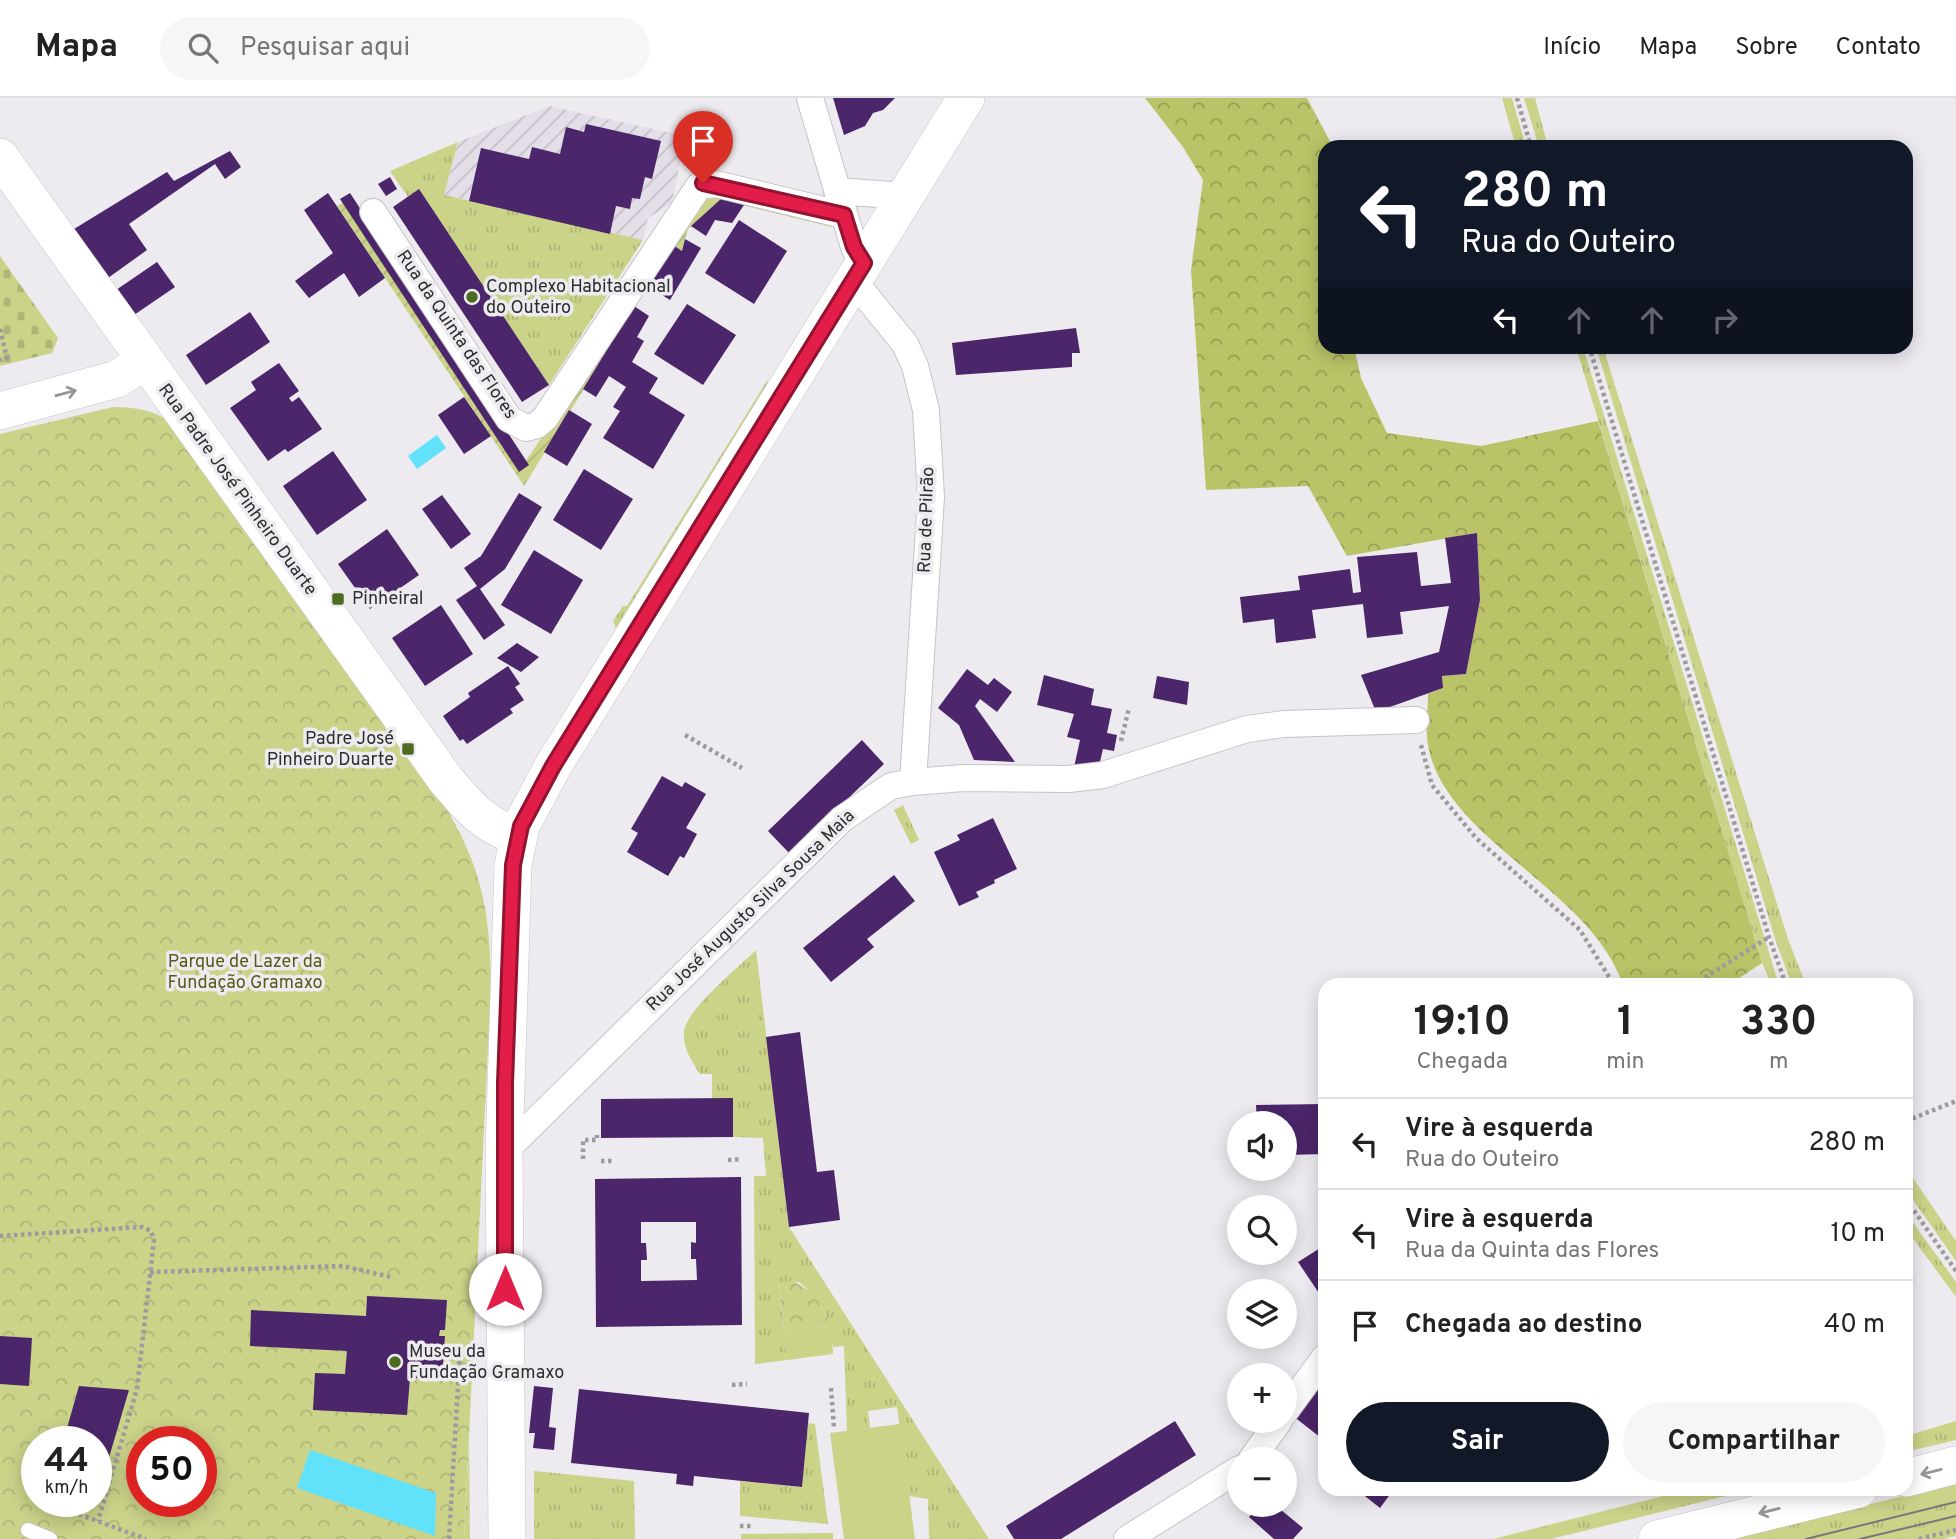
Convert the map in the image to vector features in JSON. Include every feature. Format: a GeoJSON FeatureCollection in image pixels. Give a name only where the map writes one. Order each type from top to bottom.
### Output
{"type":"FeatureCollection","features":[{"type":"Feature","properties":{"kind":"main road"},"geometry":{"type":"LineString","coordinates":[[507,1539],[504,1152],[512,894],[518,836],[534,798],[553,766],[966,98]]}},
{"type":"Feature","properties":{"kind":"main road","name":"Rua Padre José Pinheiro Duarte"},"geometry":{"type":"LineString","coordinates":[[0,157],[144,362],[176,401],[446,780],[477,817],[500,831],[518,836]]}},
{"type":"Feature","properties":{"kind":"main road"},"geometry":{"type":"LineString","coordinates":[[0,411],[117,379],[144,362]]}},
{"type":"Feature","properties":{"kind":"main road"},"geometry":{"type":"LineString","coordinates":[[1913,1476],[1956,1465]]}},
{"type":"Feature","properties":{"kind":"main road"},"geometry":{"type":"LineString","coordinates":[[1657,1539],[1831,1496]]}},
{"type":"Feature","properties":{"kind":"street","name":"Rua de Pilrão"},"geometry":{"type":"LineString","coordinates":[[810,98],[859,272],[905,344],[915,366],[926,410],[930,497],[912,782]]}},
{"type":"Feature","properties":{"kind":"street","name":"Rua da Quinta das Flores"},"geometry":{"type":"LineString","coordinates":[[373,212],[509,419],[526,428],[537,425],[545,418],[698,186],[716,184],[841,203]]}},
{"type":"Feature","properties":{"kind":"street"},"geometry":{"type":"LineString","coordinates":[[841,203],[905,196]]}},
{"type":"Feature","properties":{"kind":"street","name":"Rua José Augusto Silva Sousa Maia"},"geometry":{"type":"LineString","coordinates":[[504,1152],[842,819],[891,786],[963,778],[1069,779],[1103,775],[1247,729],[1284,724],[1416,720]]}},
{"type":"Feature","properties":{"kind":"street"},"geometry":{"type":"LineString","coordinates":[[1297,1395],[1318,1367]]}},
{"type":"Feature","properties":{"kind":"street"},"geometry":{"type":"LineString","coordinates":[[1127,1539],[1227,1476]]}},
{"type":"Feature","properties":{"kind":"lane"},"geometry":{"type":"LineString","coordinates":[[28,1530],[50,1539]]}},
{"type":"Feature","properties":{"kind":"path"},"geometry":{"type":"LineString","coordinates":[[1517,98],[1529,140]]}},
{"type":"Feature","properties":{"kind":"path"},"geometry":{"type":"LineString","coordinates":[[0,329],[7,358],[0,360]]}},
{"type":"Feature","properties":{"kind":"path"},"geometry":{"type":"LineString","coordinates":[[1591,354],[1784,978]]}},
{"type":"Feature","properties":{"kind":"path"},"geometry":{"type":"LineString","coordinates":[[1416,720],[1432,785],[1476,838],[1580,930],[1610,978]]}},
{"type":"Feature","properties":{"kind":"path"},"geometry":{"type":"LineString","coordinates":[[685,735],[742,768]]}},
{"type":"Feature","properties":{"kind":"path"},"geometry":{"type":"LineString","coordinates":[[1704,978],[1769,937]]}},
{"type":"Feature","properties":{"kind":"path"},"geometry":{"type":"LineString","coordinates":[[1913,1118],[1956,1101]]}},
{"type":"Feature","properties":{"kind":"path"},"geometry":{"type":"LineString","coordinates":[[583,1158],[583,1140],[597,1140],[597,1135]]}},
{"type":"Feature","properties":{"kind":"path"},"geometry":{"type":"LineString","coordinates":[[728,1160],[742,1159]]}},
{"type":"Feature","properties":{"kind":"path"},"geometry":{"type":"LineString","coordinates":[[601,1161],[613,1161]]}},
{"type":"Feature","properties":{"kind":"path"},"geometry":{"type":"LineString","coordinates":[[1913,1209],[1956,1271]]}},
{"type":"Feature","properties":{"kind":"path"},"geometry":{"type":"LineString","coordinates":[[0,1237],[142,1227],[150,1231],[154,1240],[137,1390],[98,1521]]}},
{"type":"Feature","properties":{"kind":"path"},"geometry":{"type":"LineString","coordinates":[[150,1272],[343,1266],[391,1277]]}},
{"type":"Feature","properties":{"kind":"path"},"geometry":{"type":"LineString","coordinates":[[449,1539],[460,1352]]}},
{"type":"Feature","properties":{"kind":"path"},"geometry":{"type":"LineString","coordinates":[[732,1385],[747,1384]]}},
{"type":"Feature","properties":{"kind":"path"},"geometry":{"type":"LineString","coordinates":[[831,1388],[834,1428]]}},
{"type":"Feature","properties":{"kind":"path"},"geometry":{"type":"LineString","coordinates":[[87,1517],[146,1539]]}},
{"type":"Feature","properties":{"kind":"path"},"geometry":{"type":"LineString","coordinates":[[740,1526],[754,1526]]}},
{"type":"Feature","properties":{"kind":"path"},"geometry":{"type":"LineString","coordinates":[[1919,1539],[1956,1530]]}},
{"type":"Feature","properties":{"kind":"shaded area"},"geometry":{"type":"Polygon","coordinates":[[[549,106],[685,136],[672,203],[648,218],[643,240],[444,195],[458,142],[549,106]]]}},
{"type":"Feature","properties":{"kind":"green space"},"geometry":{"type":"Polygon","coordinates":[[[1145,98],[1307,98],[1329,140],[1318,140],[1318,354],[1356,354],[1361,378],[1387,433],[1481,446],[1598,421],[1762,963],[1740,978],[1619,978],[1605,950],[1580,919],[1484,833],[1457,804],[1437,772],[1427,737],[1428,694],[1443,688],[1442,676],[1466,674],[1480,600],[1477,533],[1347,556],[1308,486],[1206,490],[1191,270],[1203,180],[1183,147],[1145,98]]]}},
{"type":"Feature","properties":{"kind":"green space"},"geometry":{"type":"Polygon","coordinates":[[[1502,98],[1512,98],[1524,140],[1514,140],[1502,98]]]}},
{"type":"Feature","properties":{"kind":"green space"},"geometry":{"type":"Polygon","coordinates":[[[1524,98],[1535,98],[1546,140],[1537,140],[1524,98]]]}},
{"type":"Feature","properties":{"kind":"green space"},"geometry":{"type":"Polygon","coordinates":[[[458,142],[444,195],[643,240],[549,385],[419,190],[408,197],[390,171],[458,142]]]}},
{"type":"Feature","properties":{"kind":"green space"},"geometry":{"type":"Polygon","coordinates":[[[713,196],[831,223],[832,227],[721,200],[688,229],[682,251],[673,245],[524,486],[337,206],[344,202],[519,471],[700,203],[713,196]]]}},
{"type":"Feature","properties":{"kind":"green space"},"geometry":{"type":"Polygon","coordinates":[[[0,256],[58,338],[52,353],[0,366],[0,256]]]}},
{"type":"Feature","properties":{"kind":"green space"},"geometry":{"type":"Polygon","coordinates":[[[1578,354],[1585,354],[1777,978],[1769,978],[1762,963],[1578,354]]]}},
{"type":"Feature","properties":{"kind":"green space"},"geometry":{"type":"Polygon","coordinates":[[[1598,354],[1605,354],[1788,939],[1803,978],[1789,978],[1776,942],[1598,354]]]}},
{"type":"Feature","properties":{"kind":"green space"},"geometry":{"type":"Polygon","coordinates":[[[767,381],[769,382],[616,629],[613,621],[623,606],[627,606],[767,381]]]}},
{"type":"Feature","properties":{"kind":"green space","name":"Parque de Lazer da Fundação Gramaxo"},"geometry":{"type":"Polygon","coordinates":[[[113,407],[129,408],[144,410],[172,423],[449,813],[470,856],[483,896],[489,938],[491,986],[464,1539],[0,1539],[0,434],[113,407]]]}},
{"type":"Feature","properties":{"kind":"green space"},"geometry":{"type":"Polygon","coordinates":[[[903,805],[919,840],[911,844],[894,810],[903,805]]]}},
{"type":"Feature","properties":{"kind":"green space"},"geometry":{"type":"Polygon","coordinates":[[[756,950],[789,1227],[989,1539],[929,1539],[928,1499],[909,1496],[897,1407],[868,1411],[870,1428],[847,1431],[844,1346],[833,1347],[830,1328],[823,1311],[799,1282],[779,1283],[787,1360],[755,1364],[754,1176],[766,1176],[763,1138],[733,1137],[733,1099],[712,1099],[712,1074],[700,1074],[687,1050],[684,1033],[686,1024],[702,1002],[756,950]]]}},
{"type":"Feature","properties":{"kind":"green space"},"geometry":{"type":"Polygon","coordinates":[[[1913,1178],[1956,1241],[1956,1261],[1913,1200],[1913,1178]]]}},
{"type":"Feature","properties":{"kind":"green space"},"geometry":{"type":"Polygon","coordinates":[[[1913,1223],[1956,1282],[1956,1297],[1913,1239],[1913,1223]]]}},
{"type":"Feature","properties":{"kind":"green space"},"geometry":{"type":"Polygon","coordinates":[[[793,1281],[814,1294],[831,1326],[784,1331],[779,1282],[793,1281]]]}},
{"type":"Feature","properties":{"kind":"green space"},"geometry":{"type":"Polygon","coordinates":[[[831,1326],[833,1354],[787,1360],[784,1331],[831,1326]]]}},
{"type":"Feature","properties":{"kind":"green space"},"geometry":{"type":"Polygon","coordinates":[[[1956,1421],[1956,1440],[1913,1450],[1913,1434],[1956,1421]]]}},
{"type":"Feature","properties":{"kind":"green space"},"geometry":{"type":"Polygon","coordinates":[[[808,1423],[815,1424],[828,1524],[740,1516],[740,1481],[801,1487],[808,1423]]]}},
{"type":"Feature","properties":{"kind":"green space"},"geometry":{"type":"Polygon","coordinates":[[[900,1424],[915,1539],[844,1539],[830,1433],[900,1424]]]}},
{"type":"Feature","properties":{"kind":"green space"},"geometry":{"type":"Polygon","coordinates":[[[469,1431],[470,1539],[464,1539],[469,1444],[469,1431]]]}},
{"type":"Feature","properties":{"kind":"green space"},"geometry":{"type":"Polygon","coordinates":[[[534,1471],[634,1481],[635,1539],[534,1539],[534,1471]]]}},
{"type":"Feature","properties":{"kind":"green space"},"geometry":{"type":"Polygon","coordinates":[[[1956,1483],[1956,1536],[1943,1539],[1728,1539],[1903,1496],[1913,1496],[1913,1494],[1956,1483]]]}},
{"type":"Feature","properties":{"kind":"green space"},"geometry":{"type":"Polygon","coordinates":[[[1663,1496],[1726,1496],[1551,1539],[1493,1539],[1663,1496]]]}},
{"type":"Feature","properties":{"kind":"green space"},"geometry":{"type":"Polygon","coordinates":[[[833,1533],[833,1539],[741,1539],[741,1534],[833,1533]]]}},
{"type":"Feature","properties":{"kind":"water"},"geometry":{"type":"Polygon","coordinates":[[[437,435],[446,448],[417,469],[408,456],[437,435]]]}},
{"type":"Feature","properties":{"kind":"water"},"geometry":{"type":"Polygon","coordinates":[[[310,1450],[436,1493],[435,1536],[297,1488],[310,1450]]]}},
{"type":"Feature","properties":{"kind":"building"},"geometry":{"type":"Polygon","coordinates":[[[833,98],[895,98],[883,110],[873,113],[865,126],[844,135],[833,98]]]}},
{"type":"Feature","properties":{"kind":"building"},"geometry":{"type":"Polygon","coordinates":[[[586,124],[661,141],[652,179],[645,177],[640,199],[632,198],[630,209],[616,206],[610,234],[469,201],[481,148],[529,159],[532,147],[560,154],[566,127],[584,132],[586,124]]]}},
{"type":"Feature","properties":{"kind":"building"},"geometry":{"type":"Polygon","coordinates":[[[230,151],[241,167],[225,179],[215,164],[129,224],[147,250],[108,278],[74,229],[167,172],[174,181],[230,151]]]}},
{"type":"Feature","properties":{"kind":"building"},"geometry":{"type":"Polygon","coordinates":[[[390,177],[397,189],[386,196],[378,184],[390,177]]]}},
{"type":"Feature","properties":{"kind":"building","name":"Complexo Habitacional do Outeiro"},"geometry":{"type":"Polygon","coordinates":[[[419,189],[549,385],[522,402],[393,207],[419,189]]]}},
{"type":"Feature","properties":{"kind":"building"},"geometry":{"type":"Polygon","coordinates":[[[328,193],[385,278],[359,297],[344,273],[309,298],[295,281],[333,253],[304,210],[328,193]]]}},
{"type":"Feature","properties":{"kind":"building"},"geometry":{"type":"Polygon","coordinates":[[[350,193],[529,465],[519,472],[340,199],[350,193]]]}},
{"type":"Feature","properties":{"kind":"building"},"geometry":{"type":"Polygon","coordinates":[[[721,199],[744,205],[732,223],[715,220],[706,236],[691,226],[721,199]]]}},
{"type":"Feature","properties":{"kind":"building"},"geometry":{"type":"Polygon","coordinates":[[[739,220],[787,251],[754,304],[705,273],[739,220]]]}},
{"type":"Feature","properties":{"kind":"building"},"geometry":{"type":"Polygon","coordinates":[[[685,239],[701,248],[670,300],[648,286],[673,245],[682,251],[685,239]]]}},
{"type":"Feature","properties":{"kind":"building"},"geometry":{"type":"Polygon","coordinates":[[[157,262],[175,287],[134,315],[116,290],[157,262]]]}},
{"type":"Feature","properties":{"kind":"building"},"geometry":{"type":"Polygon","coordinates":[[[687,304],[736,335],[703,385],[654,354],[687,304]]]}},
{"type":"Feature","properties":{"kind":"building"},"geometry":{"type":"Polygon","coordinates":[[[634,306],[649,316],[637,337],[644,341],[632,362],[658,378],[649,393],[685,415],[653,469],[603,438],[620,411],[613,407],[626,387],[609,376],[596,397],[583,389],[634,306]]]}},
{"type":"Feature","properties":{"kind":"building"},"geometry":{"type":"Polygon","coordinates":[[[250,312],[270,342],[206,385],[186,355],[250,312]]]}},
{"type":"Feature","properties":{"kind":"building"},"geometry":{"type":"Polygon","coordinates":[[[1076,328],[1080,353],[1072,353],[1072,367],[956,375],[952,343],[1076,328]]]}},
{"type":"Feature","properties":{"kind":"building"},"geometry":{"type":"Polygon","coordinates":[[[279,363],[299,391],[289,398],[292,402],[299,397],[322,429],[288,452],[285,449],[268,461],[230,408],[256,390],[251,382],[279,363]]]}},
{"type":"Feature","properties":{"kind":"building"},"geometry":{"type":"Polygon","coordinates":[[[464,397],[491,436],[464,454],[438,415],[464,397]]]}},
{"type":"Feature","properties":{"kind":"building"},"geometry":{"type":"Polygon","coordinates":[[[569,410],[592,424],[567,466],[544,452],[569,410]]]}},
{"type":"Feature","properties":{"kind":"building"},"geometry":{"type":"Polygon","coordinates":[[[333,451],[367,500],[317,535],[283,486],[333,451]]]}},
{"type":"Feature","properties":{"kind":"building"},"geometry":{"type":"Polygon","coordinates":[[[584,469],[633,499],[601,550],[553,520],[584,469]]]}},
{"type":"Feature","properties":{"kind":"building"},"geometry":{"type":"Polygon","coordinates":[[[519,493],[542,507],[505,569],[480,589],[505,625],[484,640],[456,600],[477,586],[464,568],[481,556],[519,493]]]}},
{"type":"Feature","properties":{"kind":"building"},"geometry":{"type":"Polygon","coordinates":[[[442,495],[471,534],[451,549],[422,509],[442,495]]]}},
{"type":"Feature","properties":{"kind":"building"},"geometry":{"type":"Polygon","coordinates":[[[387,529],[419,575],[370,609],[338,564],[387,529]]]}},
{"type":"Feature","properties":{"kind":"building"},"geometry":{"type":"Polygon","coordinates":[[[1477,533],[1480,600],[1466,674],[1442,676],[1443,688],[1376,712],[1361,675],[1439,652],[1449,606],[1400,612],[1403,634],[1367,638],[1363,604],[1312,610],[1316,638],[1276,643],[1274,619],[1243,623],[1240,597],[1300,590],[1298,576],[1350,569],[1353,593],[1361,592],[1357,557],[1417,552],[1421,586],[1451,583],[1445,538],[1477,533]]]}},
{"type":"Feature","properties":{"kind":"building"},"geometry":{"type":"Polygon","coordinates":[[[534,550],[583,580],[551,634],[501,605],[534,550]]]}},
{"type":"Feature","properties":{"kind":"building"},"geometry":{"type":"Polygon","coordinates":[[[441,605],[473,654],[425,686],[392,638],[441,605]]]}},
{"type":"Feature","properties":{"kind":"building"},"geometry":{"type":"Polygon","coordinates":[[[517,643],[539,657],[521,672],[497,658],[517,643]]]}},
{"type":"Feature","properties":{"kind":"building"},"geometry":{"type":"Polygon","coordinates":[[[508,666],[520,684],[515,687],[524,700],[510,709],[513,713],[467,744],[463,739],[460,741],[443,716],[470,697],[468,693],[508,666]]]}},
{"type":"Feature","properties":{"kind":"building"},"geometry":{"type":"Polygon","coordinates":[[[967,669],[988,685],[994,678],[1012,692],[997,712],[980,699],[975,706],[1015,762],[974,760],[959,725],[938,708],[967,669]]]}},
{"type":"Feature","properties":{"kind":"building"},"geometry":{"type":"Polygon","coordinates":[[[1044,675],[1094,689],[1091,705],[1112,709],[1107,733],[1117,735],[1114,751],[1103,749],[1099,766],[1073,772],[1080,740],[1067,737],[1074,714],[1037,705],[1044,675]]]}},
{"type":"Feature","properties":{"kind":"building"},"geometry":{"type":"Polygon","coordinates":[[[1157,676],[1189,682],[1187,705],[1153,698],[1157,676]]]}},
{"type":"Feature","properties":{"kind":"building"},"geometry":{"type":"Polygon","coordinates":[[[862,740],[884,764],[790,854],[768,831],[862,740]]]}},
{"type":"Feature","properties":{"kind":"building"},"geometry":{"type":"Polygon","coordinates":[[[662,776],[682,787],[685,782],[706,794],[686,828],[697,834],[684,858],[680,856],[668,876],[627,852],[638,833],[631,829],[662,776]]]}},
{"type":"Feature","properties":{"kind":"building"},"geometry":{"type":"Polygon","coordinates":[[[993,818],[1017,869],[976,892],[979,897],[959,906],[934,852],[960,840],[957,835],[993,818]]]}},
{"type":"Feature","properties":{"kind":"building"},"geometry":{"type":"Polygon","coordinates":[[[894,875],[915,901],[867,939],[874,947],[831,982],[803,948],[894,875]]]}},
{"type":"Feature","properties":{"kind":"building"},"geometry":{"type":"Polygon","coordinates":[[[800,1032],[817,1172],[834,1170],[840,1220],[789,1227],[766,1037],[800,1032]]]}},
{"type":"Feature","properties":{"kind":"building"},"geometry":{"type":"Polygon","coordinates":[[[733,1098],[733,1137],[601,1138],[601,1099],[733,1098]]]}},
{"type":"Feature","properties":{"kind":"building"},"geometry":{"type":"Polygon","coordinates":[[[1318,1104],[1318,1154],[1297,1155],[1297,1111],[1256,1111],[1256,1105],[1318,1104]]]}},
{"type":"Feature","properties":{"kind":"building"},"geometry":{"type":"Polygon","coordinates":[[[741,1177],[742,1325],[596,1327],[595,1179],[741,1177]],[[641,1222],[641,1243],[646,1243],[647,1260],[641,1260],[641,1281],[697,1280],[696,1259],[691,1259],[691,1242],[696,1243],[696,1222],[641,1222]]]}},
{"type":"Feature","properties":{"kind":"building"},"geometry":{"type":"Polygon","coordinates":[[[1318,1249],[1318,1292],[1298,1262],[1318,1249]]]}},
{"type":"Feature","properties":{"kind":"building","name":"Museu da Fundação Gramaxo"},"geometry":{"type":"Polygon","coordinates":[[[367,1296],[447,1300],[445,1330],[440,1330],[439,1336],[445,1336],[442,1379],[410,1378],[407,1415],[313,1410],[315,1373],[345,1374],[347,1351],[250,1346],[251,1310],[366,1316],[367,1296]]]}},
{"type":"Feature","properties":{"kind":"building"},"geometry":{"type":"Polygon","coordinates":[[[0,1336],[32,1338],[29,1386],[0,1384],[0,1336]]]}},
{"type":"Feature","properties":{"kind":"building"},"geometry":{"type":"Polygon","coordinates":[[[1318,1383],[1318,1436],[1297,1419],[1297,1411],[1318,1383]]]}},
{"type":"Feature","properties":{"kind":"building"},"geometry":{"type":"Polygon","coordinates":[[[79,1386],[129,1390],[112,1447],[112,1426],[68,1426],[79,1386]]]}},
{"type":"Feature","properties":{"kind":"building"},"geometry":{"type":"Polygon","coordinates":[[[534,1386],[553,1388],[549,1427],[556,1428],[554,1450],[533,1448],[535,1433],[529,1433],[534,1386]]]}},
{"type":"Feature","properties":{"kind":"building"},"geometry":{"type":"Polygon","coordinates":[[[579,1389],[809,1413],[802,1487],[694,1476],[693,1486],[676,1484],[677,1474],[571,1463],[579,1389]]]}},
{"type":"Feature","properties":{"kind":"building"},"geometry":{"type":"Polygon","coordinates":[[[1175,1421],[1196,1455],[1061,1539],[1014,1539],[1006,1526],[1175,1421]]]}},
{"type":"Feature","properties":{"kind":"building"},"geometry":{"type":"Polygon","coordinates":[[[1365,1496],[1389,1496],[1380,1508],[1365,1496]]]}},
{"type":"Feature","properties":{"kind":"building"},"geometry":{"type":"Polygon","coordinates":[[[1249,1517],[1290,1517],[1303,1528],[1293,1539],[1274,1539],[1249,1517]]]}},
{"type":"Feature","properties":{"kind":"tram line"},"geometry":{"type":"LineString","coordinates":[[1806,1539],[1956,1502]]}},
{"type":"Feature","properties":{"kind":"tram line"},"geometry":{"type":"LineString","coordinates":[[1860,1539],[1956,1516]]}},
{"type":"Feature","properties":{"kind":"place","name":"Complexo Habitacional do Outeiro"},"geometry":{"type":"Point","coordinates":[472,297]}},
{"type":"Feature","properties":{"kind":"place","name":"Pinheiral"},"geometry":{"type":"Point","coordinates":[338,599]}},
{"type":"Feature","properties":{"kind":"place","name":"Padre José Pinheiro Duarte"},"geometry":{"type":"Point","coordinates":[408,749]}},
{"type":"Feature","properties":{"kind":"place","name":"Museu da Fundação Gramaxo"},"geometry":{"type":"Point","coordinates":[395,1362]}},
{"type":"Feature","properties":{"kind":"route"},"geometry":{"type":"LineString","coordinates":[[505,1289],[505,1083],[513,865],[521,826],[553,766],[864,263],[854,247],[844,215],[703,183]]}}]}
